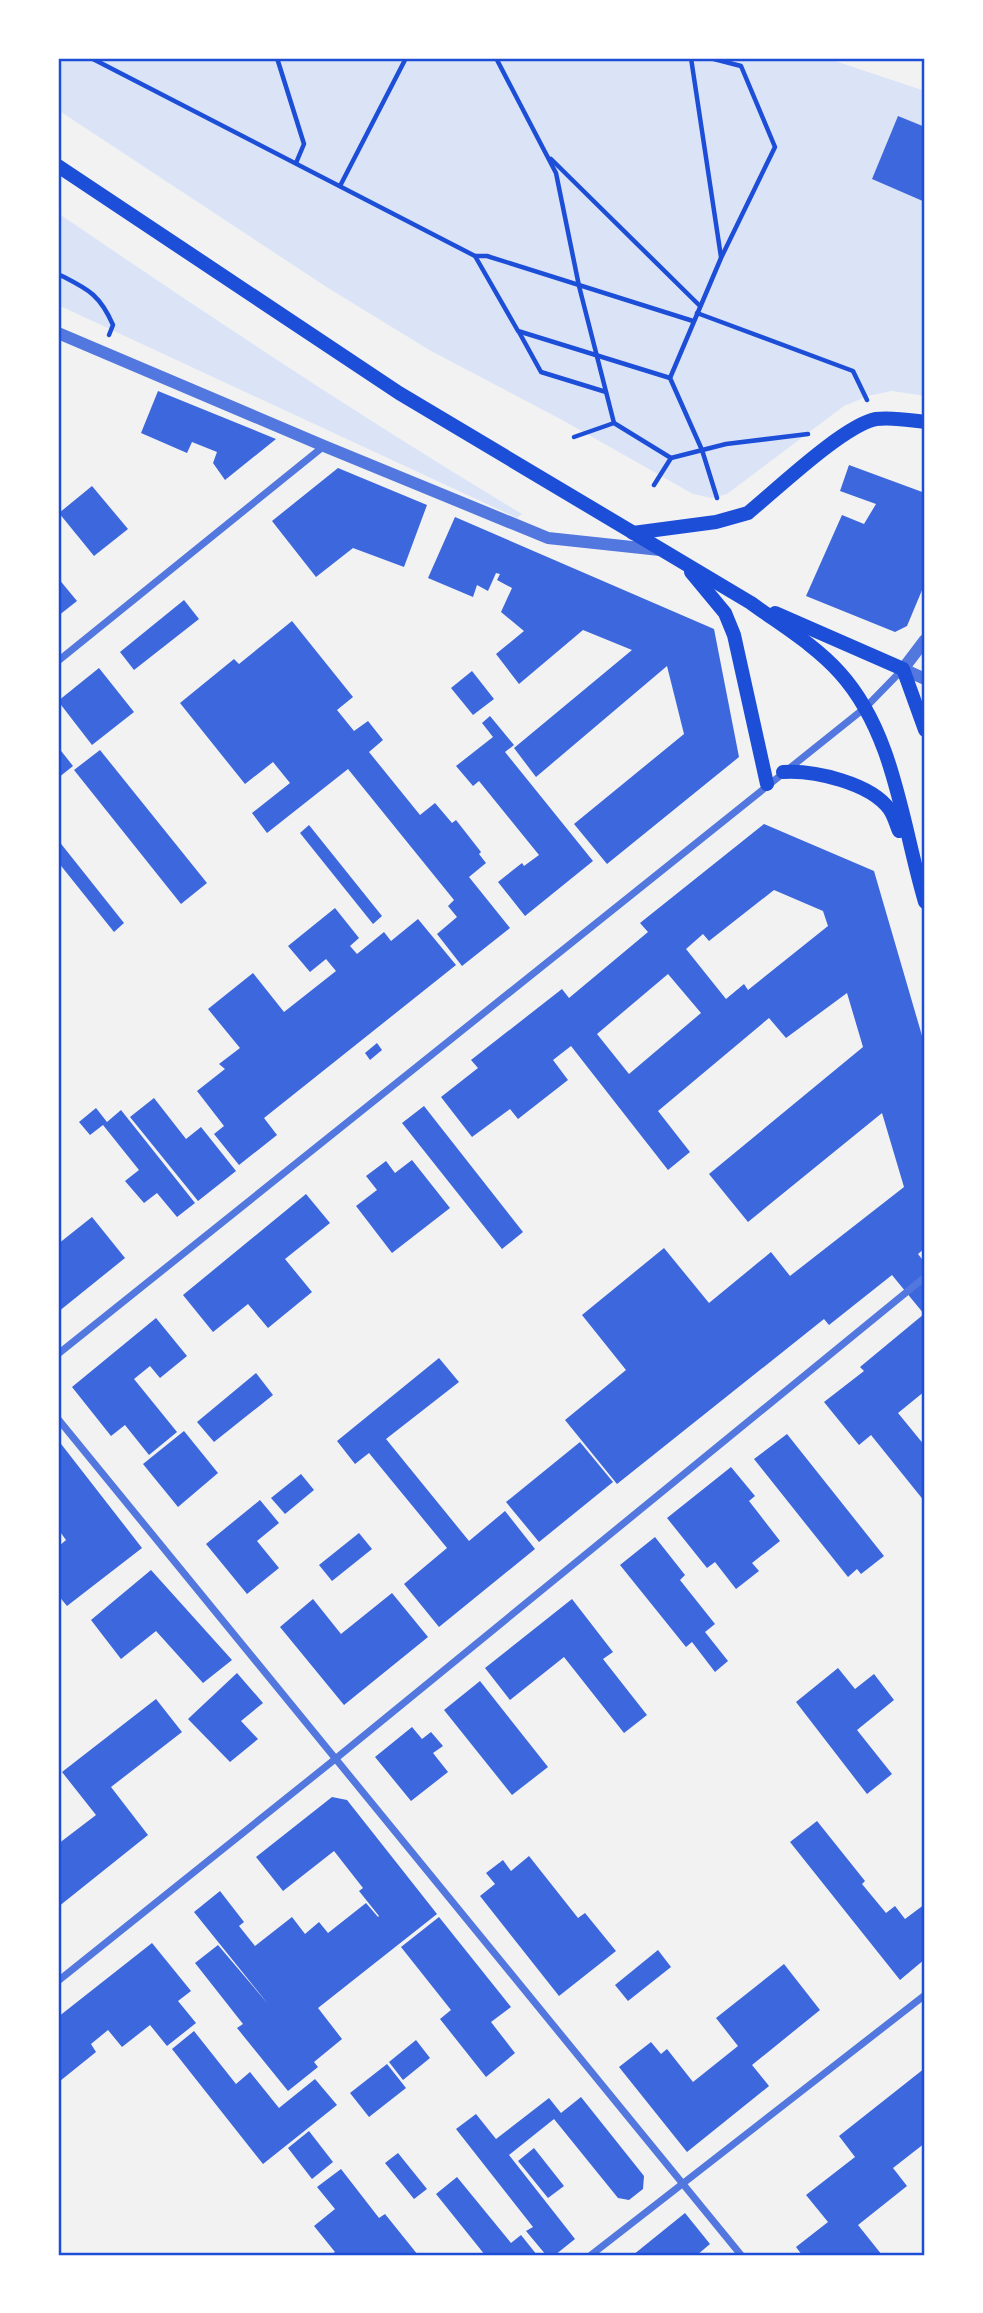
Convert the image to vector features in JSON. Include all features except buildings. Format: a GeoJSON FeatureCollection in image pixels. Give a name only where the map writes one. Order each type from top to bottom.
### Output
{"type":"FeatureCollection","features":[{"type":"Feature","properties":{"kind":"main road"},"geometry":{"type":"LineString","coordinates":[[58,166],[399,393],[751,603],[838,670],[866,707],[887,755],[925,902]]}},
{"type":"Feature","properties":{"kind":"main road"},"geometry":{"type":"LineString","coordinates":[[633,533],[731,519],[748,513],[851,428],[874,419],[897,418],[925,422]]}},
{"type":"Feature","properties":{"kind":"main road"},"geometry":{"type":"LineString","coordinates":[[683,563],[725,612],[734,635],[767,784]]}},
{"type":"Feature","properties":{"kind":"main road"},"geometry":{"type":"LineString","coordinates":[[751,603],[903,669],[925,730]]}},
{"type":"Feature","properties":{"kind":"main road"},"geometry":{"type":"LineString","coordinates":[[783,772],[819,773],[876,797],[890,810],[913,860]]}},
{"type":"Feature","properties":{"kind":"street"},"geometry":{"type":"LineString","coordinates":[[58,333],[548,538],[660,550]]}},
{"type":"Feature","properties":{"kind":"street"},"geometry":{"type":"LineString","coordinates":[[58,662],[324,446]]}},
{"type":"Feature","properties":{"kind":"street"},"geometry":{"type":"LineString","coordinates":[[58,1354],[866,707],[903,669],[925,640]]}},
{"type":"Feature","properties":{"kind":"street"},"geometry":{"type":"LineString","coordinates":[[903,669],[925,679]]}},
{"type":"Feature","properties":{"kind":"street"},"geometry":{"type":"LineString","coordinates":[[58,1981],[334,1760],[925,1277]]}},
{"type":"Feature","properties":{"kind":"street"},"geometry":{"type":"LineString","coordinates":[[58,1419],[741,2255]]}},
{"type":"Feature","properties":{"kind":"street"},"geometry":{"type":"LineString","coordinates":[[591,2255],[925,1994]]}},
{"type":"Feature","properties":{"kind":"path"},"geometry":{"type":"LineString","coordinates":[[90,58],[475,256],[487,256],[693,321]]}},
{"type":"Feature","properties":{"kind":"path"},"geometry":{"type":"LineString","coordinates":[[277,58],[304,144],[296,163]]}},
{"type":"Feature","properties":{"kind":"path"},"geometry":{"type":"LineString","coordinates":[[340,186],[406,58]]}},
{"type":"Feature","properties":{"kind":"path"},"geometry":{"type":"LineString","coordinates":[[496,58],[556,173],[579,286],[614,423],[671,458]]}},
{"type":"Feature","properties":{"kind":"path"},"geometry":{"type":"LineString","coordinates":[[691,58],[721,258]]}},
{"type":"Feature","properties":{"kind":"path"},"geometry":{"type":"LineString","coordinates":[[710,58],[741,66],[775,147],[721,258],[670,378],[702,450],[720,507],[731,519]]}},
{"type":"Feature","properties":{"kind":"path"},"geometry":{"type":"LineString","coordinates":[[548,157],[700,306]]}},
{"type":"Feature","properties":{"kind":"path"},"geometry":{"type":"LineString","coordinates":[[475,256],[541,372],[606,392]]}},
{"type":"Feature","properties":{"kind":"path"},"geometry":{"type":"LineString","coordinates":[[58,274],[84,288],[104,304],[113,325],[103,352]]}},
{"type":"Feature","properties":{"kind":"path"},"geometry":{"type":"LineString","coordinates":[[697,313],[853,372],[867,400]]}},
{"type":"Feature","properties":{"kind":"path"},"geometry":{"type":"LineString","coordinates":[[518,331],[670,378]]}},
{"type":"Feature","properties":{"kind":"path"},"geometry":{"type":"LineString","coordinates":[[574,437],[614,423]]}},
{"type":"Feature","properties":{"kind":"path"},"geometry":{"type":"LineString","coordinates":[[654,485],[671,458],[726,444],[811,433]]}},
{"type":"Feature","properties":{"kind":"shaded area"},"geometry":{"type":"Polygon","coordinates":[[[58,58],[826,58],[925,91],[925,396],[892,391],[868,396],[844,406],[727,494],[712,498],[693,494],[564,421],[431,351],[328,288],[58,110],[58,58]]]}},
{"type":"Feature","properties":{"kind":"shaded area"},"geometry":{"type":"Polygon","coordinates":[[[58,213],[288,367],[522,514],[517,518],[58,305],[58,213]]]}}]}
